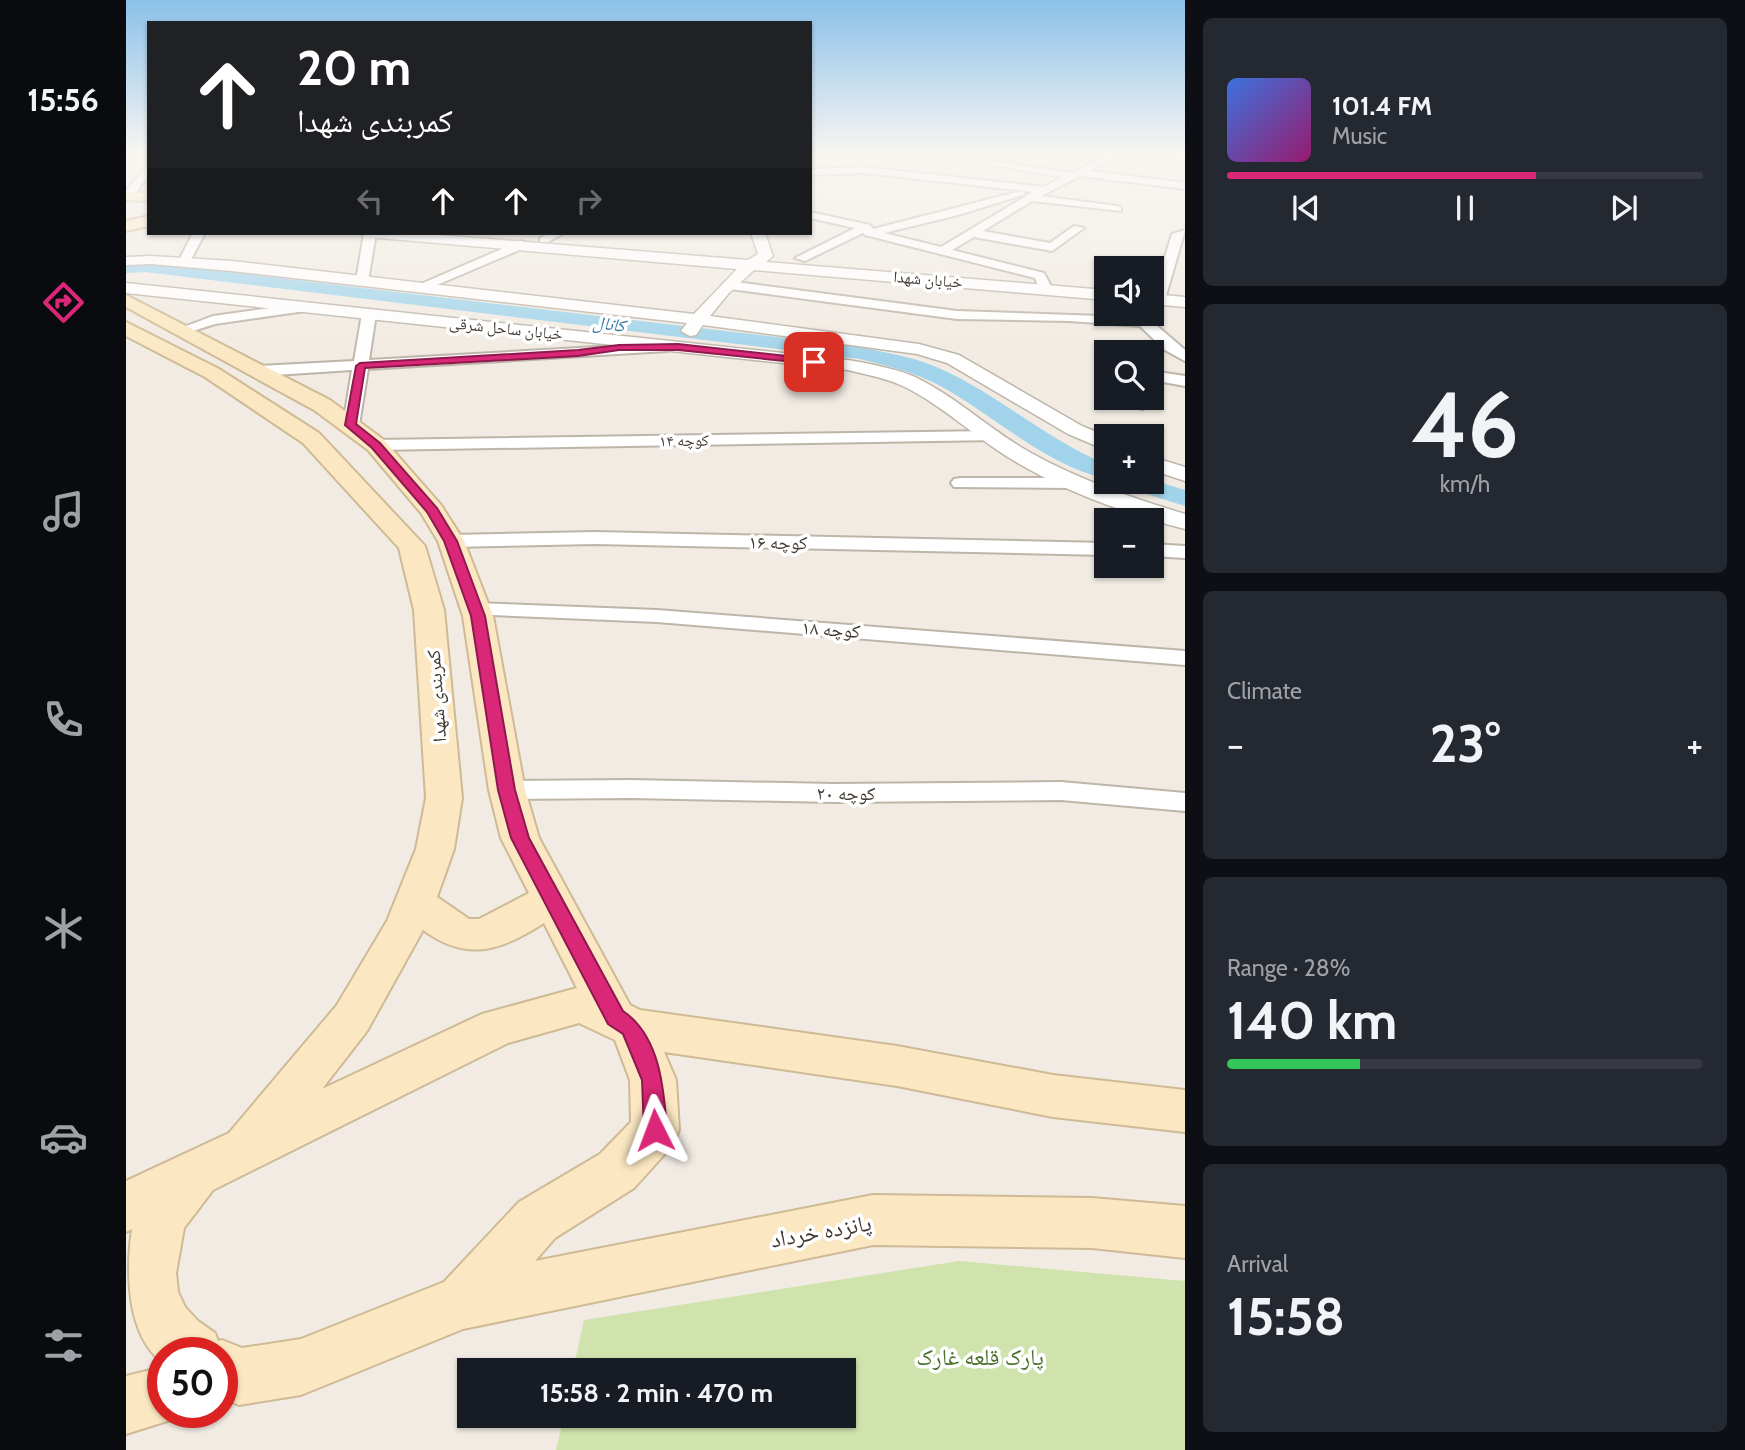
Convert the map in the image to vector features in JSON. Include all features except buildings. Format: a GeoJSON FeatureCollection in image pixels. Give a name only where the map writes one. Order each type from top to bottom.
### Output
{"type":"FeatureCollection","features":[{"type":"Feature","properties":{"kind":"main road"},"geometry":{"type":"LineString","coordinates":[[126,226],[146,222]]}},
{"type":"Feature","properties":{"kind":"main road"},"geometry":{"type":"LineString","coordinates":[[126,300],[322,405],[376,445],[432,510],[451,541],[476,609],[507,790],[520,838],[653,1080],[655,1130],[617,1171],[537,1220],[463,1302]]}},
{"type":"Feature","properties":{"kind":"main road","name":"کمربندی شهدا"},"geometry":{"type":"LineString","coordinates":[[126,328],[212,373],[311,438],[412,546],[429,610],[444,798],[435,849],[406,925],[352,1018],[242,1152]]}},
{"type":"Feature","properties":{"kind":"main road"},"geometry":{"type":"LineString","coordinates":[[415,902],[444,923],[472,936],[509,925],[553,897]]}},
{"type":"Feature","properties":{"kind":"main road"},"geometry":{"type":"LineString","coordinates":[[126,1207],[498,1027],[580,1005],[624,1023],[897,1066],[1052,1096],[1185,1111]]}},
{"type":"Feature","properties":{"kind":"main road"},"geometry":{"type":"LineString","coordinates":[[176,1337],[161,1321],[149,1292],[150,1251],[164,1213],[196,1173]]}},
{"type":"Feature","properties":{"kind":"main road","name":"پانزده خرداد"},"geometry":{"type":"LineString","coordinates":[[238,1369],[301,1367],[463,1302],[873,1220],[1092,1223],[1185,1232]]}},
{"type":"Feature","properties":{"kind":"main road"},"geometry":{"type":"LineString","coordinates":[[126,1405],[147,1400]]}},
{"type":"Feature","properties":{"kind":"street"},"geometry":{"type":"LineString","coordinates":[[835,222],[1040,276],[1046,290]]}},
{"type":"Feature","properties":{"kind":"street"},"geometry":{"type":"LineString","coordinates":[[801,258],[867,230],[911,222]]}},
{"type":"Feature","properties":{"kind":"street"},"geometry":{"type":"LineString","coordinates":[[956,222],[1026,243],[1052,247],[1078,228]]}},
{"type":"Feature","properties":{"kind":"street"},"geometry":{"type":"LineString","coordinates":[[943,251],[991,222]]}},
{"type":"Feature","properties":{"kind":"street"},"geometry":{"type":"LineString","coordinates":[[1164,274],[1178,234],[1185,233]]}},
{"type":"Feature","properties":{"kind":"street"},"geometry":{"type":"LineString","coordinates":[[184,262],[198,235]]}},
{"type":"Feature","properties":{"kind":"street"},"geometry":{"type":"LineString","coordinates":[[362,281],[369,235]]}},
{"type":"Feature","properties":{"kind":"street","name":"خیابان شهدا"},"geometry":{"type":"LineString","coordinates":[[394,235],[1094,294]]}},
{"type":"Feature","properties":{"kind":"street"},"geometry":{"type":"LineString","coordinates":[[544,240],[554,235]]}},
{"type":"Feature","properties":{"kind":"street"},"geometry":{"type":"LineString","coordinates":[[259,371],[529,357],[680,344],[728,285],[749,264],[766,256],[759,235]]}},
{"type":"Feature","properties":{"kind":"street"},"geometry":{"type":"LineString","coordinates":[[994,264],[1026,243]]}},
{"type":"Feature","properties":{"kind":"street"},"geometry":{"type":"LineString","coordinates":[[420,287],[520,245]]}},
{"type":"Feature","properties":{"kind":"street"},"geometry":{"type":"LineString","coordinates":[[742,246],[749,264]]}},
{"type":"Feature","properties":{"kind":"street","name":"خیابان ساحل شرقی"},"geometry":{"type":"LineString","coordinates":[[126,261],[184,262],[420,287],[919,349],[953,359],[1094,439]]}},
{"type":"Feature","properties":{"kind":"street"},"geometry":{"type":"LineString","coordinates":[[728,285],[957,315],[1094,317]]}},
{"type":"Feature","properties":{"kind":"street","name":"خیابان ساحل شرقی"},"geometry":{"type":"LineString","coordinates":[[126,288],[680,344],[848,365],[917,385],[1021,456],[1073,483],[1117,501],[1185,522]]}},
{"type":"Feature","properties":{"kind":"street"},"geometry":{"type":"LineString","coordinates":[[1164,300],[1185,302]]}},
{"type":"Feature","properties":{"kind":"street"},"geometry":{"type":"LineString","coordinates":[[180,331],[213,320],[307,307]]}},
{"type":"Feature","properties":{"kind":"street"},"geometry":{"type":"LineString","coordinates":[[351,425],[369,314]]}},
{"type":"Feature","properties":{"kind":"street"},"geometry":{"type":"LineString","coordinates":[[1148,326],[1185,357]]}},
{"type":"Feature","properties":{"kind":"street"},"geometry":{"type":"LineString","coordinates":[[1164,378],[1185,382]]}},
{"type":"Feature","properties":{"kind":"street","name":"کوچه ۱۴"},"geometry":{"type":"LineString","coordinates":[[376,445],[992,436]]}},
{"type":"Feature","properties":{"kind":"street"},"geometry":{"type":"LineString","coordinates":[[1164,467],[1185,474]]}},
{"type":"Feature","properties":{"kind":"street"},"geometry":{"type":"LineString","coordinates":[[960,483],[1073,483]]}},
{"type":"Feature","properties":{"kind":"street","name":"کوچه ۱۶"},"geometry":{"type":"LineString","coordinates":[[451,541],[595,538],[1094,549]]}},
{"type":"Feature","properties":{"kind":"street"},"geometry":{"type":"LineString","coordinates":[[1164,550],[1185,551]]}},
{"type":"Feature","properties":{"kind":"street","name":"کوچه ۱۸"},"geometry":{"type":"LineString","coordinates":[[476,609],[657,616],[1185,658]]}},
{"type":"Feature","properties":{"kind":"street","name":"کوچه ۲۰"},"geometry":{"type":"LineString","coordinates":[[507,790],[631,789],[833,793],[1061,791],[1185,802]]}},
{"type":"Feature","properties":{"kind":"green space","name":"پارک قلعه غارک"},"geometry":{"type":"Polygon","coordinates":[[[959,1261],[1185,1281],[1185,1450],[556,1450],[561,1428],[856,1428],[856,1358],[576,1358],[584,1320],[959,1261]]]}},
{"type":"Feature","properties":{"kind":"waterway","name":"کانال"},"geometry":{"type":"LineString","coordinates":[[126,268],[145,267],[860,353],[916,366],[957,386],[1070,458],[1094,467]]}},
{"type":"Feature","properties":{"kind":"waterway","name":"کانال"},"geometry":{"type":"LineString","coordinates":[[1164,492],[1185,498]]}},
{"type":"Feature","properties":{"kind":"route"},"geometry":{"type":"LineString","coordinates":[[655,1130],[653,1080],[632,1028],[615,1017],[520,838],[507,790],[478,616],[451,541],[432,510],[376,445],[351,425],[360,366],[517,358],[601,349],[678,347],[814,362]]}}]}
